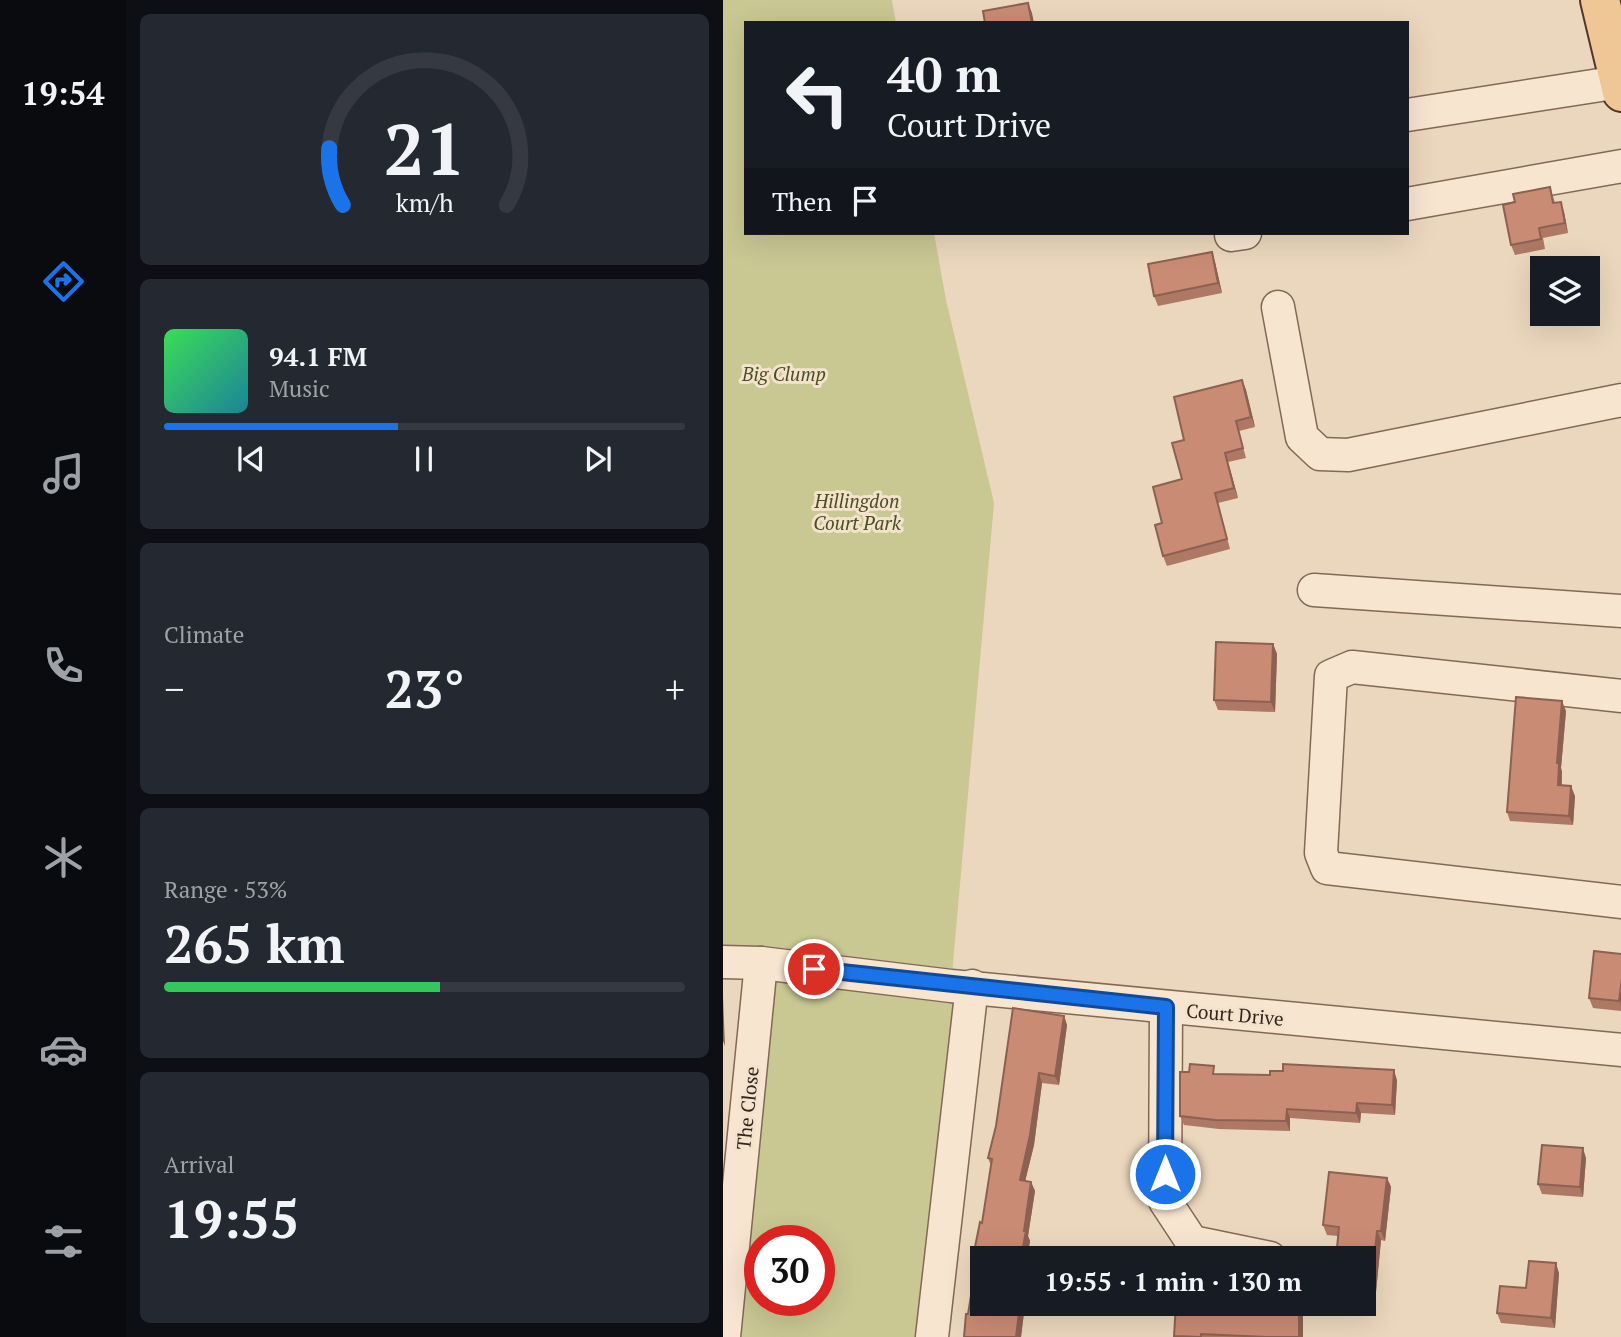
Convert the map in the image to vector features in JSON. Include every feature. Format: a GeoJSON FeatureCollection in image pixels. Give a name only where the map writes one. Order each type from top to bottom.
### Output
{"type":"FeatureCollection","features":[{"type":"Feature","properties":{"kind":"main road"},"geometry":{"type":"LineString","coordinates":[[1600,0],[1620,87]]}},
{"type":"Feature","properties":{"kind":"street"},"geometry":{"type":"LineString","coordinates":[[1409,115],[1620,87]]}},
{"type":"Feature","properties":{"kind":"street"},"geometry":{"type":"LineString","coordinates":[[1409,204],[1621,166]]}},
{"type":"Feature","properties":{"kind":"street"},"geometry":{"type":"LineString","coordinates":[[1278,307],[1302,437],[1320,454],[1348,455],[1621,400]]}},
{"type":"Feature","properties":{"kind":"street"},"geometry":{"type":"LineString","coordinates":[[1314,590],[1621,611]]}},
{"type":"Feature","properties":{"kind":"street"},"geometry":{"type":"LineString","coordinates":[[1621,696],[1352,667],[1331,676],[1321,853],[1327,869],[1621,902]]}},
{"type":"Feature","properties":{"kind":"street","name":"Court Drive"},"geometry":{"type":"LineString","coordinates":[[723,962],[761,963],[1166,1007],[1621,1050]]}},
{"type":"Feature","properties":{"kind":"street","name":"The Close"},"geometry":{"type":"LineString","coordinates":[[724,1337],[761,963]]}},
{"type":"Feature","properties":{"kind":"street"},"geometry":{"type":"LineString","coordinates":[[932,1337],[972,986]]}},
{"type":"Feature","properties":{"kind":"street"},"geometry":{"type":"LineString","coordinates":[[1166,1007],[1165,1201],[1192,1242],[1212,1246]]}},
{"type":"Feature","properties":{"kind":"green space","name":"Hillingdon Court Park"},"geometry":{"type":"Polygon","coordinates":[[[723,0],[892,0],[896,21],[744,21],[744,235],[934,235],[946,300],[994,503],[951,985],[972,986],[932,1337],[724,1337],[761,964],[723,962],[723,0]]]}},
{"type":"Feature","properties":{"kind":"building"},"geometry":{"type":"Polygon","coordinates":[[[1028,3],[1032,21],[985,21],[983,11],[1028,3]]]}},
{"type":"Feature","properties":{"kind":"building"},"geometry":{"type":"Polygon","coordinates":[[[1550,187],[1553,203],[1561,202],[1565,223],[1539,228],[1541,239],[1511,245],[1503,205],[1515,202],[1513,194],[1550,187]]]}},
{"type":"Feature","properties":{"kind":"building"},"geometry":{"type":"Polygon","coordinates":[[[1212,252],[1218,283],[1154,296],[1148,264],[1212,252]]]}},
{"type":"Feature","properties":{"kind":"building"},"geometry":{"type":"Polygon","coordinates":[[[1242,380],[1251,417],[1236,421],[1243,448],[1225,453],[1234,488],[1215,493],[1227,539],[1163,556],[1155,525],[1162,523],[1153,487],[1182,479],[1172,443],[1184,440],[1174,397],[1242,380]]]}},
{"type":"Feature","properties":{"kind":"building"},"geometry":{"type":"Polygon","coordinates":[[[1216,642],[1273,644],[1271,702],[1214,700],[1216,642]]]}},
{"type":"Feature","properties":{"kind":"building"},"geometry":{"type":"Polygon","coordinates":[[[1516,697],[1562,701],[1558,785],[1571,786],[1569,816],[1507,812],[1516,697]]]}},
{"type":"Feature","properties":{"kind":"building"},"geometry":{"type":"Polygon","coordinates":[[[1594,951],[1622,954],[1619,1001],[1589,998],[1594,951]]]}},
{"type":"Feature","properties":{"kind":"building"},"geometry":{"type":"Polygon","coordinates":[[[1013,1008],[1064,1016],[1055,1076],[1039,1073],[1020,1180],[1031,1182],[1023,1246],[975,1246],[980,1222],[982,1223],[992,1159],[988,1158],[996,1126],[1013,1008]]]}},
{"type":"Feature","properties":{"kind":"building"},"geometry":{"type":"Polygon","coordinates":[[[1190,1064],[1214,1066],[1213,1074],[1270,1075],[1270,1071],[1283,1071],[1283,1064],[1394,1070],[1392,1105],[1357,1103],[1356,1113],[1287,1109],[1286,1121],[1215,1120],[1180,1116],[1180,1072],[1189,1072],[1190,1064]]]}},
{"type":"Feature","properties":{"kind":"building"},"geometry":{"type":"Polygon","coordinates":[[[1542,1145],[1583,1148],[1580,1187],[1538,1184],[1542,1145]]]}},
{"type":"Feature","properties":{"kind":"building"},"geometry":{"type":"Polygon","coordinates":[[[1329,1172],[1387,1178],[1381,1231],[1377,1231],[1376,1246],[1337,1246],[1339,1227],[1323,1225],[1329,1172]]]}},
{"type":"Feature","properties":{"kind":"building"},"geometry":{"type":"Polygon","coordinates":[[[1529,1261],[1556,1263],[1551,1318],[1497,1313],[1500,1286],[1526,1288],[1529,1261]]]}},
{"type":"Feature","properties":{"kind":"building"},"geometry":{"type":"Polygon","coordinates":[[[970,1302],[970,1316],[1019,1316],[1016,1337],[964,1337],[970,1302]]]}},
{"type":"Feature","properties":{"kind":"building"},"geometry":{"type":"Polygon","coordinates":[[[1175,1316],[1299,1316],[1299,1337],[1201,1334],[1201,1337],[1174,1336],[1175,1316]]]}},
{"type":"Feature","properties":{"kind":"route"},"geometry":{"type":"LineString","coordinates":[[814,969],[951,986],[1166,1007],[1165,1174]]}},
{"type":"Feature","properties":{"kind":"park label","name":"Big Clump"},"geometry":{"type":"Point","coordinates":[784,373]}}]}
